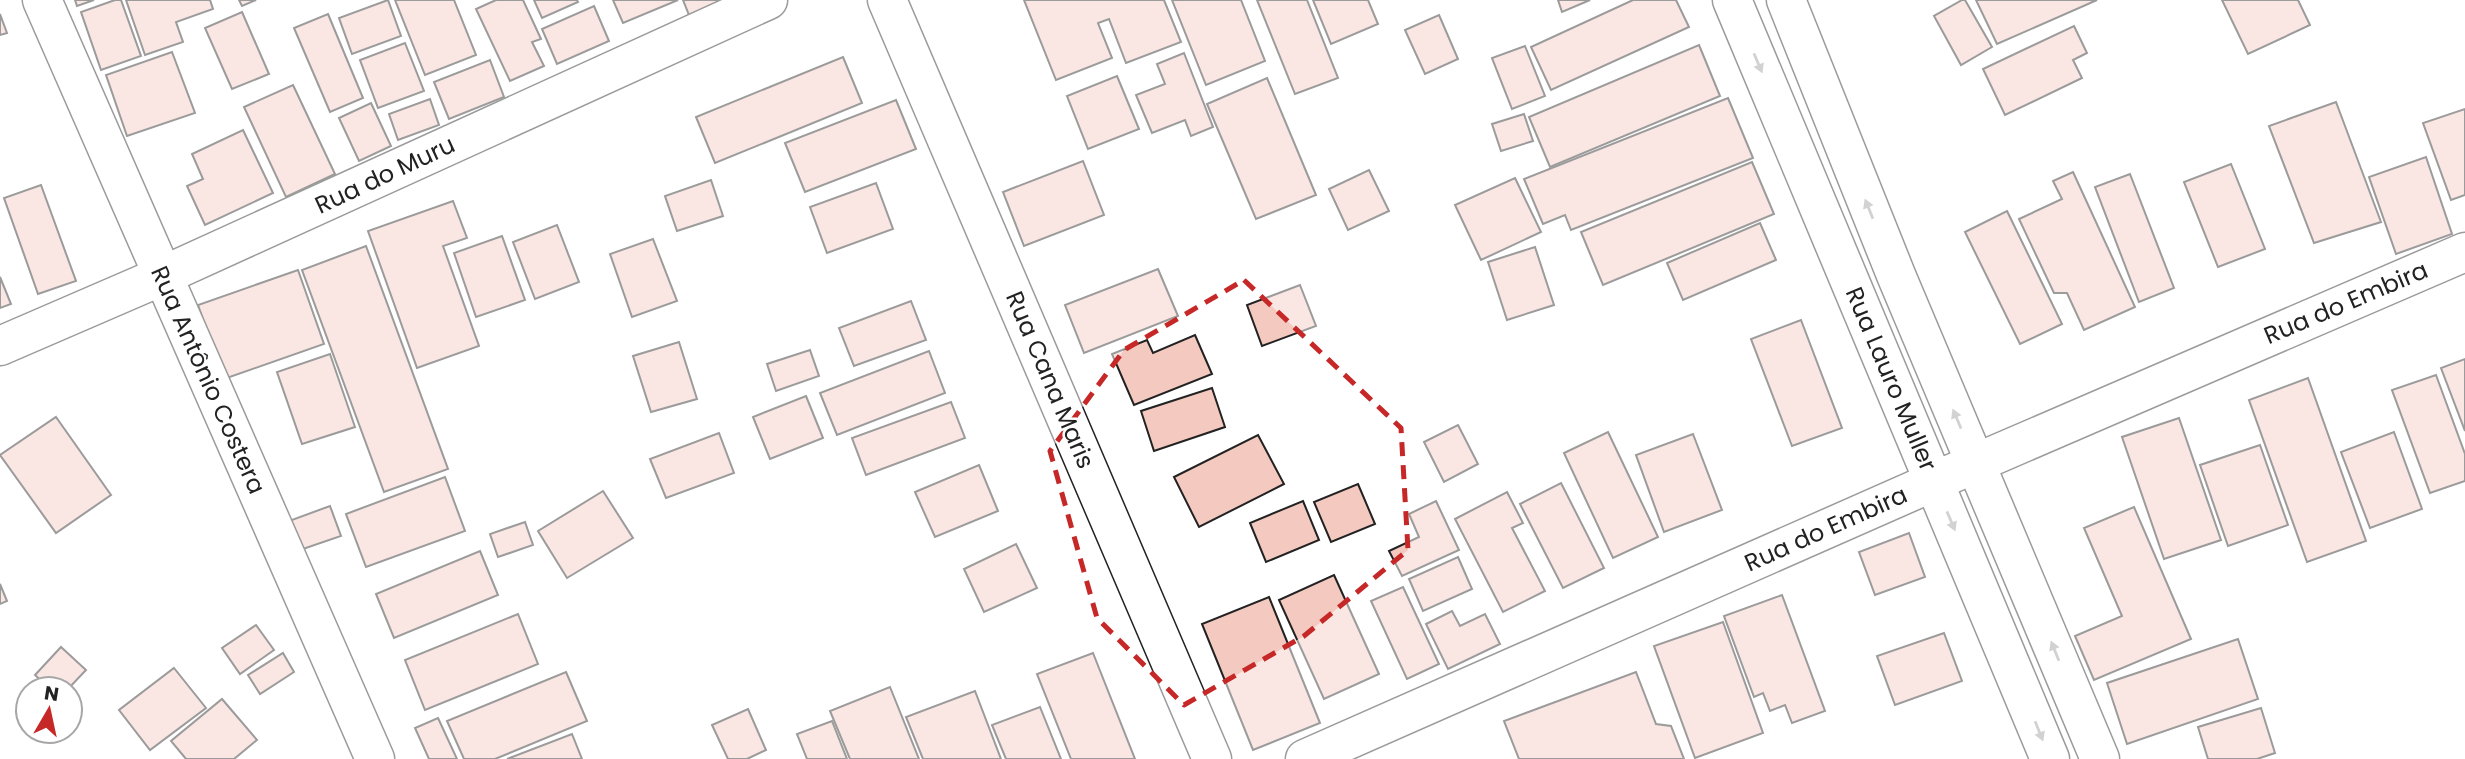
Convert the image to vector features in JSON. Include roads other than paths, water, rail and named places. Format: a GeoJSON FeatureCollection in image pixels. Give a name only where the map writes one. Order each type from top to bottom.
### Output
{"type":"FeatureCollection","features":[{"type":"Feature","properties":{"kind":"street","name":"Rua Antônio Costera"},"geometry":{"type":"LineString","coordinates":[[42,0],[375,759]]}},
{"type":"Feature","properties":{"kind":"street","name":"Rua do Muru"},"geometry":{"type":"LineString","coordinates":[[0,346],[162,276],[768,0]]}},
{"type":"Feature","properties":{"kind":"street","name":"Rua Cana Maris"},"geometry":{"type":"LineString","coordinates":[[887,0],[1212,759]]}},
{"type":"Feature","properties":{"kind":"street","name":"Rua Lauro Muller"},"geometry":{"type":"LineString","coordinates":[[1732,0],[2050,759]]}},
{"type":"Feature","properties":{"kind":"street","name":"Rua Lauro Muller"},"geometry":{"type":"LineString","coordinates":[[1786,0],[1896,275],[2100,759]]}},
{"type":"Feature","properties":{"kind":"street","name":"Rua do Embira"},"geometry":{"type":"LineString","coordinates":[[1305,759],[1976,463],[2465,252]]}},
{"type":"Feature","properties":{"kind":"street"},"geometry":{"type":"LineString","coordinates":[[1855,294],[1896,275]]}}]}
